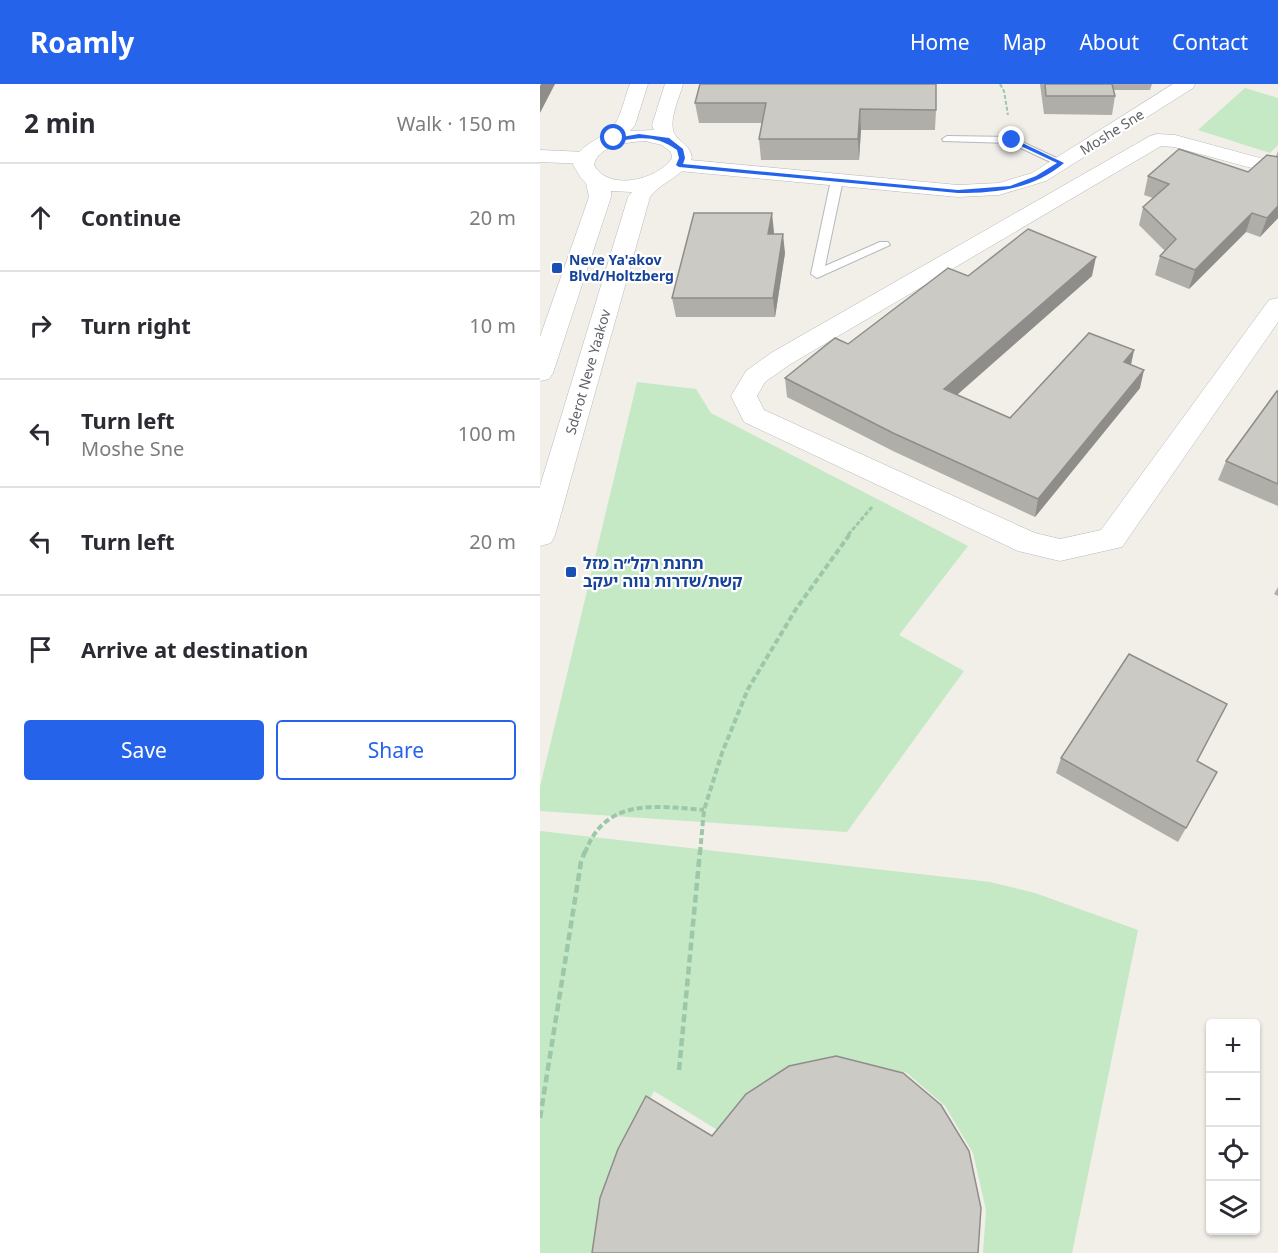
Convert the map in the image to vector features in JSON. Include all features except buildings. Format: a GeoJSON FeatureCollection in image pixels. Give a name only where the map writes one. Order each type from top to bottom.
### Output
{"type":"FeatureCollection","features":[{"type":"Feature","properties":{"kind":"street"},"geometry":{"type":"LineString","coordinates":[[667,140],[662,125],[674,84]]}},
{"type":"Feature","properties":{"kind":"street","name":"Moshe Sne"},"geometry":{"type":"LineString","coordinates":[[679,165],[958,191],[996,191],[1012,188],[1038,177],[1186,84]]}},
{"type":"Feature","properties":{"kind":"street"},"geometry":{"type":"LineString","coordinates":[[609,141],[625,125],[633,88]]}},
{"type":"Feature","properties":{"kind":"street"},"geometry":{"type":"LineString","coordinates":[[540,156],[590,168],[623,185],[656,180],[670,174],[682,158],[680,149],[667,140],[639,135],[609,141],[595,148],[590,168],[600,189],[600,197],[540,373]]}},
{"type":"Feature","properties":{"kind":"street"},"geometry":{"type":"LineString","coordinates":[[1278,169],[1175,141],[1157,140],[790,353],[755,377],[744,396],[753,416],[1029,543],[1060,550],[1111,539],[1278,305]]}},
{"type":"Feature","properties":{"kind":"street","name":"Sderot Neve Yaakov"},"geometry":{"type":"LineString","coordinates":[[540,535],[639,197],[656,180]]}},
{"type":"Feature","properties":{"kind":"lane"},"geometry":{"type":"LineString","coordinates":[[947,139],[1012,140],[1061,163]]}},
{"type":"Feature","properties":{"kind":"lane"},"geometry":{"type":"LineString","coordinates":[[837,180],[817,274],[884,245]]}},
{"type":"Feature","properties":{"kind":"path"},"geometry":{"type":"LineString","coordinates":[[1000,84],[1004,91],[1012,140]]}},
{"type":"Feature","properties":{"kind":"path"},"geometry":{"type":"LineString","coordinates":[[679,1070],[704,810],[722,753],[748,689],[796,609],[846,538],[894,481]]}},
{"type":"Feature","properties":{"kind":"path"},"geometry":{"type":"LineString","coordinates":[[540,1118],[581,862],[592,834],[610,818],[639,806],[704,810]]}},
{"type":"Feature","properties":{"kind":"green space"},"geometry":{"type":"Polygon","coordinates":[[[1245,88],[1278,98],[1278,145],[1270,153],[1198,130],[1245,88]]]}},
{"type":"Feature","properties":{"kind":"green space"},"geometry":{"type":"Polygon","coordinates":[[[637,382],[696,389],[711,413],[968,546],[899,635],[964,671],[847,832],[540,811],[540,787],[637,382]]]}},
{"type":"Feature","properties":{"kind":"green space"},"geometry":{"type":"Polygon","coordinates":[[[540,831],[990,882],[1035,893],[1138,930],[1072,1253],[983,1253],[986,1210],[973,1153],[945,1106],[907,1073],[839,1057],[719,1131],[654,1091],[623,1152],[597,1253],[540,1253],[540,831]]]}},
{"type":"Feature","properties":{"kind":"place","name":"Neve Ya'akov Blvd/Holtzberg"},"geometry":{"type":"Point","coordinates":[557,268]}},
{"type":"Feature","properties":{"kind":"place","name":"תחנת רקל״ה מזל קשת/שדרות נווה יעקב"},"geometry":{"type":"Point","coordinates":[571,572]}},
{"type":"Feature","properties":{"kind":"route"},"geometry":{"type":"LineString","coordinates":[[614,138],[609,141],[639,135],[667,140],[675,144],[682,152],[679,165],[958,191],[978,192],[1012,188],[1038,177],[1061,163],[1012,140]]}}]}
